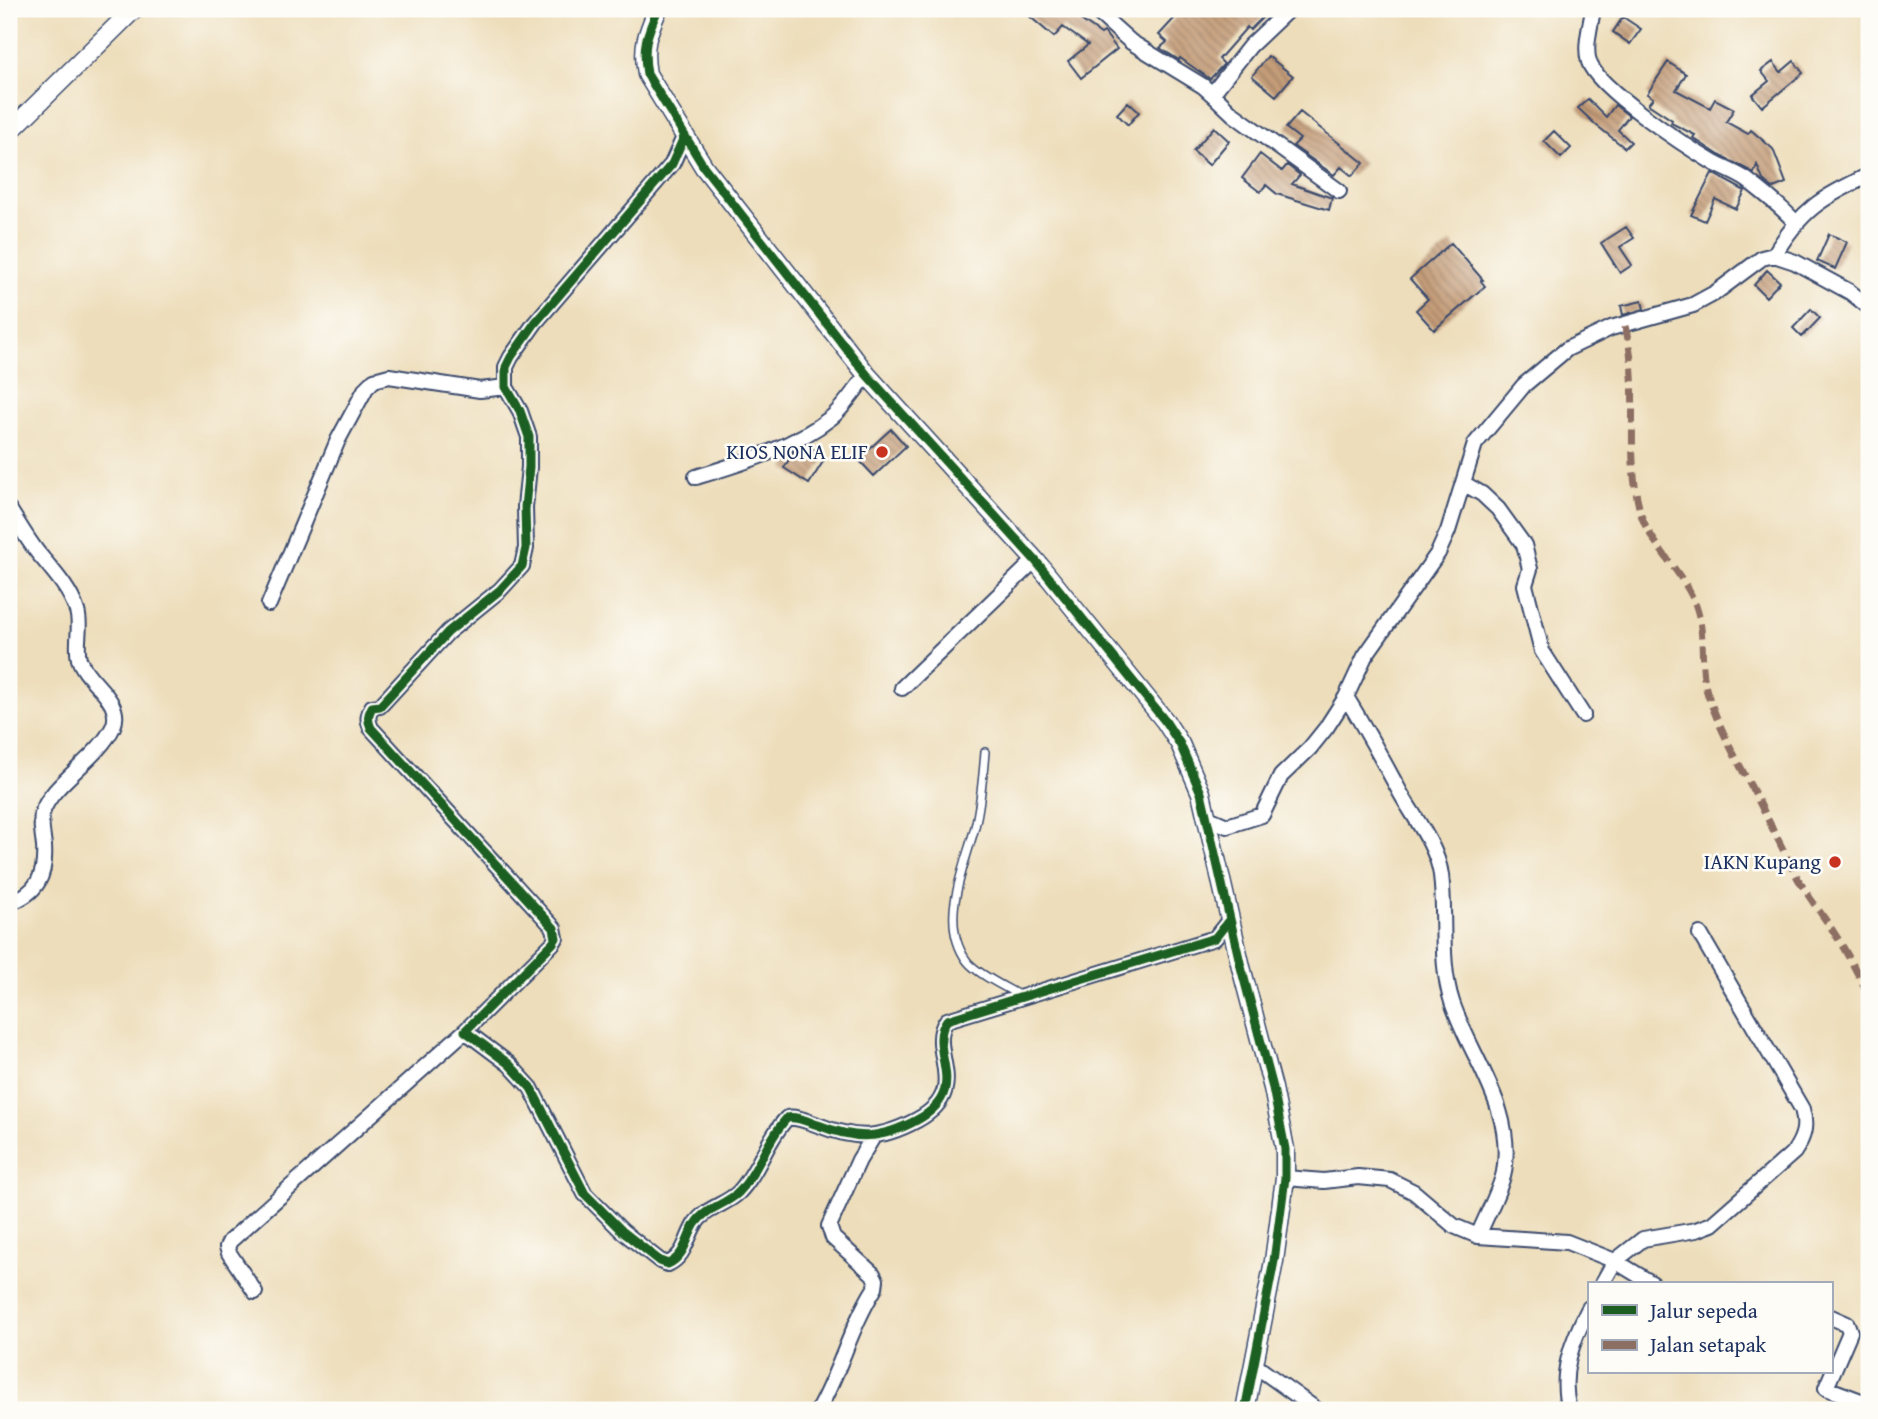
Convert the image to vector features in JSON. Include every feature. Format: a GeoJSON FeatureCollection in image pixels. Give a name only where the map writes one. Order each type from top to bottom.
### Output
{"type":"FeatureCollection","features":[{"type":"Feature","properties":{"kind":"street"},"geometry":{"type":"LineString","coordinates":[[9,132],[134,9]]}},
{"type":"Feature","properties":{"kind":"street"},"geometry":{"type":"LineString","coordinates":[[658,9],[645,37],[647,74],[684,138],[867,374],[1035,560],[1165,721],[1191,768],[1206,817],[1273,1088],[1285,1149],[1285,1178],[1274,1261],[1245,1410]]}},
{"type":"Feature","properties":{"kind":"street"},"geometry":{"type":"LineString","coordinates":[[1094,9],[1132,42],[1203,86],[1233,114],[1339,191]]}},
{"type":"Feature","properties":{"kind":"street"},"geometry":{"type":"LineString","coordinates":[[1212,94],[1250,46],[1289,9]]}},
{"type":"Feature","properties":{"kind":"street"},"geometry":{"type":"LineString","coordinates":[[1593,9],[1589,62],[1606,85],[1683,142],[1716,164],[1746,179],[1784,209],[1796,223]]}},
{"type":"Feature","properties":{"kind":"street"},"geometry":{"type":"LineString","coordinates":[[255,1292],[229,1253],[227,1247],[230,1241],[465,1031],[556,938],[554,928],[371,728],[368,721],[372,707],[380,706],[448,632],[500,590],[522,566],[526,548],[528,437],[520,411],[506,387],[506,367],[521,342],[672,164],[684,138]]}},
{"type":"Feature","properties":{"kind":"street"},"geometry":{"type":"LineString","coordinates":[[1774,255],[1796,223],[1821,199],[1869,175]]}},
{"type":"Feature","properties":{"kind":"street"},"geometry":{"type":"LineString","coordinates":[[1206,817],[1227,826],[1262,815],[1281,776],[1310,748],[1346,697],[1365,656],[1438,553],[1464,483],[1475,444],[1524,385],[1567,349],[1611,328],[1693,305],[1715,293],[1762,258],[1774,255],[1795,262],[1850,292],[1869,307]]}},
{"type":"Feature","properties":{"kind":"street"},"geometry":{"type":"LineString","coordinates":[[696,477],[750,461],[798,438],[832,416],[867,374]]}},
{"type":"Feature","properties":{"kind":"street"},"geometry":{"type":"LineString","coordinates":[[269,604],[338,440],[366,388],[374,380],[389,376],[480,390],[506,387]]}},
{"type":"Feature","properties":{"kind":"street"},"geometry":{"type":"LineString","coordinates":[[1464,483],[1482,494],[1498,509],[1524,545],[1530,569],[1525,585],[1542,651],[1583,715]]}},
{"type":"Feature","properties":{"kind":"street"},"geometry":{"type":"LineString","coordinates":[[9,509],[37,552],[64,585],[76,608],[80,626],[79,659],[115,712],[114,724],[97,752],[62,785],[42,812],[45,865],[42,877],[24,896],[9,903]]}},
{"type":"Feature","properties":{"kind":"street"},"geometry":{"type":"LineString","coordinates":[[902,688],[1035,560]]}},
{"type":"Feature","properties":{"kind":"street"},"geometry":{"type":"LineString","coordinates":[[1346,697],[1371,736],[1432,848],[1441,873],[1447,980],[1452,1001],[1491,1086],[1504,1125],[1506,1149],[1503,1175],[1478,1236]]}},
{"type":"Feature","properties":{"kind":"street"},"geometry":{"type":"LineString","coordinates":[[465,1031],[509,1064],[531,1088],[585,1194],[622,1231],[660,1261],[668,1264],[680,1255],[695,1224],[704,1214],[724,1204],[741,1190],[787,1118],[796,1117],[845,1135],[873,1137],[915,1121],[939,1104],[944,1094],[942,1036],[947,1020],[1215,938],[1230,919]]}},
{"type":"Feature","properties":{"kind":"street"},"geometry":{"type":"LineString","coordinates":[[1603,1282],[1615,1261],[1643,1240],[1712,1224],[1794,1152],[1805,1132],[1805,1118],[1801,1109],[1700,934]]}},
{"type":"Feature","properties":{"kind":"street"},"geometry":{"type":"LineString","coordinates":[[818,1410],[832,1383],[854,1327],[875,1288],[876,1280],[873,1274],[833,1238],[829,1226],[859,1160],[873,1137]]}},
{"type":"Feature","properties":{"kind":"street"},"geometry":{"type":"LineString","coordinates":[[1285,1178],[1324,1181],[1358,1177],[1390,1180],[1414,1192],[1454,1226],[1478,1236],[1567,1242],[1615,1261],[1650,1282]]}},
{"type":"Feature","properties":{"kind":"street"},"geometry":{"type":"LineString","coordinates":[[1569,1410],[1564,1380],[1569,1352],[1588,1310]]}},
{"type":"Feature","properties":{"kind":"street"},"geometry":{"type":"LineString","coordinates":[[1832,1317],[1847,1324],[1850,1332],[1826,1388],[1869,1404]]}},
{"type":"Feature","properties":{"kind":"street"},"geometry":{"type":"LineString","coordinates":[[1253,1364],[1317,1410]]}},
{"type":"Feature","properties":{"kind":"lane"},"geometry":{"type":"LineString","coordinates":[[985,752],[982,789],[959,881],[953,922],[958,944],[968,963],[1022,997]]}},
{"type":"Feature","properties":{"kind":"building"},"geometry":{"type":"Polygon","coordinates":[[[1021,9],[1065,9],[1101,34],[1104,32],[1117,49],[1081,78],[1068,61],[1088,45],[1063,27],[1054,37],[1021,9]]]}},
{"type":"Feature","properties":{"kind":"building"},"geometry":{"type":"Polygon","coordinates":[[[1183,9],[1257,9],[1264,16],[1250,30],[1247,27],[1219,59],[1224,64],[1210,79],[1160,48],[1167,42],[1159,35],[1183,9]]]}},
{"type":"Feature","properties":{"kind":"building"},"geometry":{"type":"Polygon","coordinates":[[[1623,17],[1641,29],[1630,44],[1613,32],[1623,17]]]}},
{"type":"Feature","properties":{"kind":"building"},"geometry":{"type":"Polygon","coordinates":[[[1268,56],[1293,76],[1276,96],[1252,76],[1268,56]]]}},
{"type":"Feature","properties":{"kind":"building"},"geometry":{"type":"Polygon","coordinates":[[[1794,61],[1803,73],[1762,107],[1752,95],[1769,81],[1761,71],[1773,62],[1781,72],[1794,61]]]}},
{"type":"Feature","properties":{"kind":"building"},"geometry":{"type":"Polygon","coordinates":[[[1668,62],[1686,74],[1676,90],[1710,108],[1715,99],[1734,109],[1726,122],[1748,134],[1751,130],[1773,149],[1786,183],[1773,188],[1763,180],[1757,165],[1754,173],[1719,155],[1693,138],[1695,135],[1671,123],[1672,120],[1648,104],[1653,98],[1647,94],[1668,62]]]}},
{"type":"Feature","properties":{"kind":"building"},"geometry":{"type":"Polygon","coordinates":[[[1588,99],[1606,117],[1615,105],[1629,116],[1618,130],[1631,142],[1625,148],[1578,108],[1588,99]]]}},
{"type":"Feature","properties":{"kind":"building"},"geometry":{"type":"Polygon","coordinates":[[[1128,102],[1139,112],[1128,125],[1117,114],[1128,102]]]}},
{"type":"Feature","properties":{"kind":"building"},"geometry":{"type":"Polygon","coordinates":[[[1300,112],[1364,163],[1352,176],[1341,167],[1334,175],[1293,146],[1300,139],[1286,128],[1300,112]]]}},
{"type":"Feature","properties":{"kind":"building"},"geometry":{"type":"Polygon","coordinates":[[[1214,127],[1229,141],[1209,165],[1193,151],[1214,127]]]}},
{"type":"Feature","properties":{"kind":"building"},"geometry":{"type":"Polygon","coordinates":[[[1554,131],[1571,148],[1561,158],[1544,141],[1554,131]]]}},
{"type":"Feature","properties":{"kind":"building"},"geometry":{"type":"Polygon","coordinates":[[[1260,154],[1282,171],[1287,165],[1300,175],[1292,184],[1332,198],[1329,210],[1277,194],[1266,185],[1260,192],[1242,178],[1260,154]]]}},
{"type":"Feature","properties":{"kind":"building"},"geometry":{"type":"Polygon","coordinates":[[[1712,173],[1745,191],[1736,209],[1715,199],[1705,221],[1691,215],[1712,173]]]}},
{"type":"Feature","properties":{"kind":"building"},"geometry":{"type":"Polygon","coordinates":[[[1626,227],[1634,238],[1620,247],[1632,265],[1620,273],[1601,243],[1626,227]]]}},
{"type":"Feature","properties":{"kind":"building"},"geometry":{"type":"Polygon","coordinates":[[[1829,234],[1847,242],[1835,269],[1817,261],[1829,234]]]}},
{"type":"Feature","properties":{"kind":"building"},"geometry":{"type":"Polygon","coordinates":[[[1451,243],[1483,280],[1481,281],[1485,286],[1434,330],[1416,310],[1428,299],[1410,279],[1451,243]]]}},
{"type":"Feature","properties":{"kind":"building"},"geometry":{"type":"Polygon","coordinates":[[[1767,270],[1780,282],[1766,297],[1754,285],[1767,270]]]}},
{"type":"Feature","properties":{"kind":"building"},"geometry":{"type":"Polygon","coordinates":[[[1642,301],[1644,309],[1623,315],[1621,306],[1642,301]]]}},
{"type":"Feature","properties":{"kind":"building"},"geometry":{"type":"Polygon","coordinates":[[[1811,309],[1820,318],[1802,337],[1793,328],[1811,309]]]}},
{"type":"Feature","properties":{"kind":"building","name":"KIOS NONA ELIF"},"geometry":{"type":"Polygon","coordinates":[[[891,429],[906,446],[874,476],[858,459],[891,429]]]}},
{"type":"Feature","properties":{"kind":"building"},"geometry":{"type":"Polygon","coordinates":[[[807,445],[826,457],[809,484],[784,468],[794,451],[807,445]]]}},
{"type":"Feature","properties":{"kind":"marked path"},"geometry":{"type":"LineString","coordinates":[[1625,326],[1632,372],[1635,488],[1644,523],[1683,581],[1696,606],[1701,629],[1705,684],[1724,734],[1797,877],[1840,942],[1869,995]]}},
{"type":"Feature","properties":{"kind":"cycle path"},"geometry":{"type":"LineString","coordinates":[[658,9],[646,40],[647,74],[704,167],[867,375],[1035,560],[1165,721],[1180,744],[1201,793],[1241,967],[1273,1088],[1285,1149],[1285,1178],[1274,1261],[1245,1410]]}},
{"type":"Feature","properties":{"kind":"cycle path"},"geometry":{"type":"LineString","coordinates":[[684,137],[672,164],[535,323],[506,367],[506,387],[520,411],[529,437],[525,507],[526,548],[522,566],[500,590],[448,632],[380,706],[372,707],[369,715],[371,728],[554,928],[556,938],[553,943],[465,1031],[509,1064],[531,1088],[585,1194],[622,1231],[660,1261],[668,1264],[682,1252],[699,1219],[734,1196],[746,1184],[787,1118],[844,1133],[868,1136],[904,1127],[934,1108],[943,1096],[946,1083],[941,1044],[947,1020],[1215,938],[1230,919]]}},
{"type":"Feature","properties":{"kind":"place","name":"KIOS NONA ELIF"},"geometry":{"type":"Point","coordinates":[882,452]}},
{"type":"Feature","properties":{"kind":"place","name":"IAKN Kupang"},"geometry":{"type":"Point","coordinates":[1835,862]}}]}
